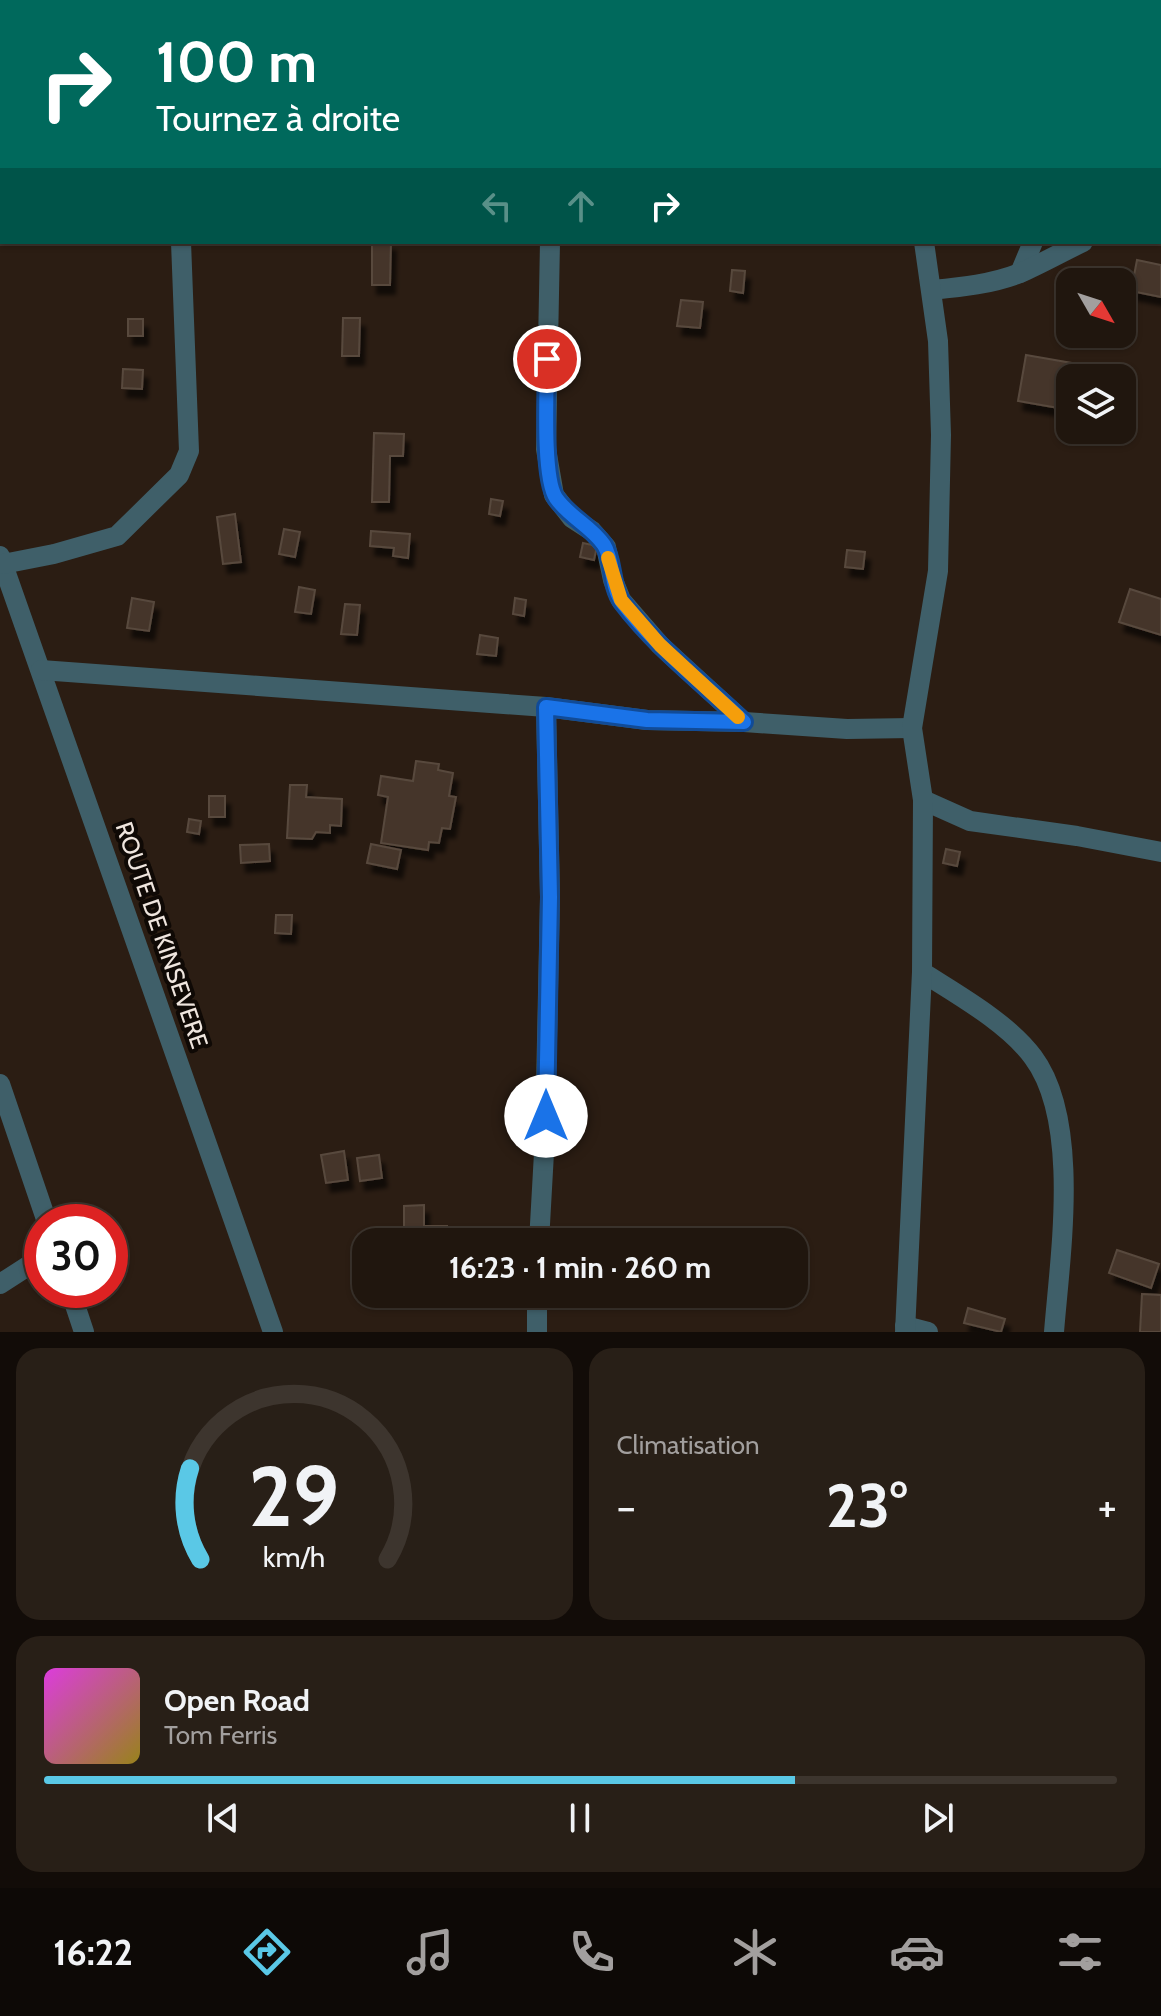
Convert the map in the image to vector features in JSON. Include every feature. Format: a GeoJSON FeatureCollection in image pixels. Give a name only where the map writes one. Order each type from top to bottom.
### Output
{"type":"FeatureCollection","features":[{"type":"Feature","properties":{"kind":"street"},"geometry":{"type":"LineString","coordinates":[[1,560],[54,554],[117,536],[179,475],[189,451],[181,244]]}},
{"type":"Feature","properties":{"kind":"street"},"geometry":{"type":"LineString","coordinates":[[550,244],[546,449],[554,495],[572,518],[592,531],[606,547],[621,600],[660,645],[744,722]]}},
{"type":"Feature","properties":{"kind":"street"},"geometry":{"type":"LineString","coordinates":[[924,244],[938,341],[941,435],[938,571],[912,728],[923,800],[922,972],[905,1329],[928,1332]]}},
{"type":"Feature","properties":{"kind":"street"},"geometry":{"type":"LineString","coordinates":[[1020,273],[1032,244]]}},
{"type":"Feature","properties":{"kind":"street"},"geometry":{"type":"LineString","coordinates":[[932,290],[973,286],[1020,273],[1079,244]]}},
{"type":"Feature","properties":{"kind":"street","name":"ROUTE DE KINSEVERE"},"geometry":{"type":"LineString","coordinates":[[1,560],[273,1332]]}},
{"type":"Feature","properties":{"kind":"street"},"geometry":{"type":"LineString","coordinates":[[41,670],[546,707],[647,720],[847,729],[912,728]]}},
{"type":"Feature","properties":{"kind":"street"},"geometry":{"type":"LineString","coordinates":[[540,1228],[550,897],[546,707]]}},
{"type":"Feature","properties":{"kind":"street"},"geometry":{"type":"LineString","coordinates":[[923,800],[970,821],[1161,852]]}},
{"type":"Feature","properties":{"kind":"street"},"geometry":{"type":"LineString","coordinates":[[922,972],[1017,1038],[1035,1059],[1054,1098],[1063,1143],[1061,1236],[1054,1332]]}},
{"type":"Feature","properties":{"kind":"street"},"geometry":{"type":"LineString","coordinates":[[0,1084],[41,1204]]}},
{"type":"Feature","properties":{"kind":"street"},"geometry":{"type":"LineString","coordinates":[[0,1284],[24,1269]]}},
{"type":"Feature","properties":{"kind":"street"},"geometry":{"type":"LineString","coordinates":[[76,1308],[84,1332]]}},
{"type":"Feature","properties":{"kind":"street"},"geometry":{"type":"LineString","coordinates":[[537,1308],[537,1332]]}},
{"type":"Feature","properties":{"kind":"building"},"geometry":{"type":"Polygon","coordinates":[[[372,244],[391,244],[390,285],[372,285],[372,244]]]}},
{"type":"Feature","properties":{"kind":"building"},"geometry":{"type":"Polygon","coordinates":[[[1137,260],[1161,265],[1161,297],[1136,292],[1137,260]]]}},
{"type":"Feature","properties":{"kind":"building"},"geometry":{"type":"Polygon","coordinates":[[[732,270],[745,271],[743,293],[730,291],[732,270]]]}},
{"type":"Feature","properties":{"kind":"building"},"geometry":{"type":"Polygon","coordinates":[[[681,300],[703,302],[700,328],[677,326],[681,300]]]}},
{"type":"Feature","properties":{"kind":"building"},"geometry":{"type":"Polygon","coordinates":[[[343,318],[360,318],[359,356],[342,356],[343,318]]]}},
{"type":"Feature","properties":{"kind":"building"},"geometry":{"type":"Polygon","coordinates":[[[128,319],[143,319],[143,336],[128,336],[128,319]]]}},
{"type":"Feature","properties":{"kind":"building"},"geometry":{"type":"Polygon","coordinates":[[[1026,355],[1078,364],[1056,364],[1056,408],[1018,401],[1026,355]]]}},
{"type":"Feature","properties":{"kind":"building"},"geometry":{"type":"Polygon","coordinates":[[[123,369],[143,370],[142,389],[122,388],[123,369]]]}},
{"type":"Feature","properties":{"kind":"building"},"geometry":{"type":"Polygon","coordinates":[[[374,433],[404,434],[403,456],[390,456],[389,502],[372,502],[374,433]]]}},
{"type":"Feature","properties":{"kind":"building"},"geometry":{"type":"Polygon","coordinates":[[[491,499],[503,501],[500,516],[489,514],[491,499]]]}},
{"type":"Feature","properties":{"kind":"building"},"geometry":{"type":"Polygon","coordinates":[[[235,514],[241,562],[223,564],[217,517],[235,514]]]}},
{"type":"Feature","properties":{"kind":"building"},"geometry":{"type":"Polygon","coordinates":[[[284,529],[300,532],[295,557],[279,554],[284,529]]]}},
{"type":"Feature","properties":{"kind":"building"},"geometry":{"type":"Polygon","coordinates":[[[371,531],[410,534],[408,558],[393,556],[394,548],[370,546],[371,531]]]}},
{"type":"Feature","properties":{"kind":"building"},"geometry":{"type":"Polygon","coordinates":[[[583,543],[597,546],[594,560],[580,557],[583,543]]]}},
{"type":"Feature","properties":{"kind":"building"},"geometry":{"type":"Polygon","coordinates":[[[847,550],[865,552],[863,569],[845,567],[847,550]]]}},
{"type":"Feature","properties":{"kind":"building"},"geometry":{"type":"Polygon","coordinates":[[[299,587],[315,590],[311,614],[295,612],[299,587]]]}},
{"type":"Feature","properties":{"kind":"building"},"geometry":{"type":"Polygon","coordinates":[[[1130,589],[1161,599],[1161,635],[1119,622],[1130,589]]]}},
{"type":"Feature","properties":{"kind":"building"},"geometry":{"type":"Polygon","coordinates":[[[132,598],[154,602],[149,631],[127,628],[132,598]]]}},
{"type":"Feature","properties":{"kind":"building"},"geometry":{"type":"Polygon","coordinates":[[[515,598],[526,600],[524,616],[513,614],[515,598]]]}},
{"type":"Feature","properties":{"kind":"building"},"geometry":{"type":"Polygon","coordinates":[[[345,604],[360,605],[357,635],[341,634],[345,604]]]}},
{"type":"Feature","properties":{"kind":"building"},"geometry":{"type":"Polygon","coordinates":[[[480,635],[498,638],[496,656],[477,654],[480,635]]]}},
{"type":"Feature","properties":{"kind":"building"},"geometry":{"type":"Polygon","coordinates":[[[416,761],[439,764],[438,770],[453,773],[449,796],[456,797],[450,829],[442,828],[439,843],[429,842],[428,850],[381,843],[388,797],[378,795],[381,776],[413,781],[416,761]]]}},
{"type":"Feature","properties":{"kind":"building"},"geometry":{"type":"Polygon","coordinates":[[[290,785],[307,785],[306,797],[342,799],[341,826],[330,825],[330,833],[316,832],[312,839],[287,838],[290,785]]]}},
{"type":"Feature","properties":{"kind":"building"},"geometry":{"type":"Polygon","coordinates":[[[209,796],[225,796],[225,817],[209,817],[209,796]]]}},
{"type":"Feature","properties":{"kind":"building"},"geometry":{"type":"Polygon","coordinates":[[[189,819],[201,821],[199,834],[187,832],[189,819]]]}},
{"type":"Feature","properties":{"kind":"building"},"geometry":{"type":"Polygon","coordinates":[[[269,844],[270,861],[241,863],[240,845],[269,844]]]}},
{"type":"Feature","properties":{"kind":"building"},"geometry":{"type":"Polygon","coordinates":[[[371,844],[401,850],[397,869],[367,863],[371,844]]]}},
{"type":"Feature","properties":{"kind":"building"},"geometry":{"type":"Polygon","coordinates":[[[946,849],[960,852],[957,866],[943,863],[946,849]]]}},
{"type":"Feature","properties":{"kind":"building"},"geometry":{"type":"Polygon","coordinates":[[[276,915],[292,915],[291,934],[275,933],[276,915]]]}},
{"type":"Feature","properties":{"kind":"building"},"geometry":{"type":"Polygon","coordinates":[[[344,1151],[348,1180],[326,1183],[321,1155],[344,1151]]]}},
{"type":"Feature","properties":{"kind":"building"},"geometry":{"type":"Polygon","coordinates":[[[379,1155],[382,1178],[360,1181],[357,1158],[379,1155]]]}},
{"type":"Feature","properties":{"kind":"building"},"geometry":{"type":"Polygon","coordinates":[[[424,1205],[424,1226],[447,1228],[404,1228],[404,1206],[424,1205]]]}},
{"type":"Feature","properties":{"kind":"building"},"geometry":{"type":"Polygon","coordinates":[[[1117,1250],[1159,1264],[1151,1288],[1109,1273],[1117,1250]]]}},
{"type":"Feature","properties":{"kind":"building"},"geometry":{"type":"Polygon","coordinates":[[[1142,1294],[1161,1295],[1161,1332],[1140,1332],[1142,1294]]]}},
{"type":"Feature","properties":{"kind":"building"},"geometry":{"type":"Polygon","coordinates":[[[968,1308],[1005,1319],[1001,1332],[964,1323],[968,1308]]]}},
{"type":"Feature","properties":{"kind":"slow traffic"},"geometry":{"type":"LineString","coordinates":[[608,558],[621,600],[660,645],[738,717]]}},
{"type":"Feature","properties":{"kind":"route"},"geometry":{"type":"LineString","coordinates":[[546,1116],[550,897],[546,707],[647,720],[744,722],[660,645],[621,600],[606,547],[592,531],[572,518],[554,495],[546,449],[547,359]]}}]}
